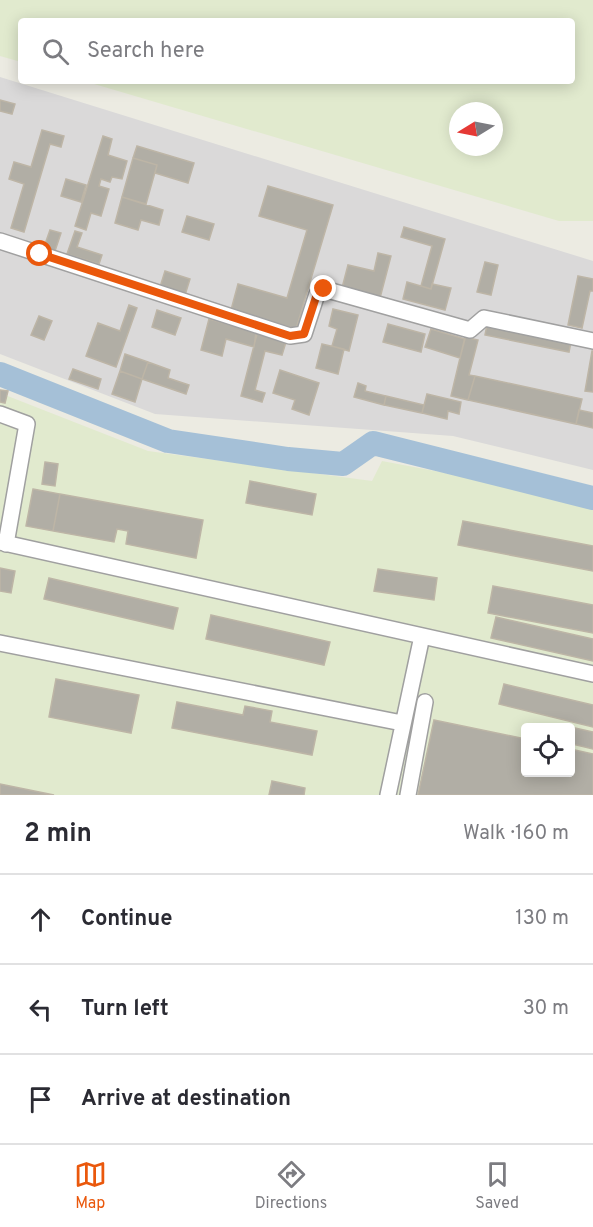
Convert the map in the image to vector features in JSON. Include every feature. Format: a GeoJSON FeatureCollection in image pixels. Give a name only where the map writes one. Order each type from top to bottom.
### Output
{"type":"FeatureCollection","features":[{"type":"Feature","properties":{"kind":"street"},"geometry":{"type":"LineString","coordinates":[[0,241],[290,336],[304,334],[317,294],[324,289],[470,330],[484,318],[593,341]]}},
{"type":"Feature","properties":{"kind":"street"},"geometry":{"type":"LineString","coordinates":[[0,414],[27,424],[3,543],[593,674]]}},
{"type":"Feature","properties":{"kind":"street"},"geometry":{"type":"LineString","coordinates":[[388,795],[422,636]]}},
{"type":"Feature","properties":{"kind":"street"},"geometry":{"type":"LineString","coordinates":[[0,643],[402,723]]}},
{"type":"Feature","properties":{"kind":"street"},"geometry":{"type":"LineString","coordinates":[[408,795],[425,702]]}},
{"type":"Feature","properties":{"kind":"shaded area"},"geometry":{"type":"Polygon","coordinates":[[[0,77],[593,261],[593,470],[453,436],[155,414],[0,354],[0,77]]]}},
{"type":"Feature","properties":{"kind":"green space"},"geometry":{"type":"Polygon","coordinates":[[[0,0],[593,0],[593,221],[559,221],[94,84],[575,84],[575,18],[18,18],[18,61],[0,56],[0,0]]]}},
{"type":"Feature","properties":{"kind":"green space"},"geometry":{"type":"Polygon","coordinates":[[[0,393],[148,451],[372,481],[382,461],[593,501],[593,795],[0,795],[0,393]]]}},
{"type":"Feature","properties":{"kind":"building"},"geometry":{"type":"Polygon","coordinates":[[[0,100],[15,104],[12,114],[0,111],[0,100]]]}},
{"type":"Feature","properties":{"kind":"building"},"geometry":{"type":"Polygon","coordinates":[[[42,130],[64,136],[61,147],[50,144],[24,232],[11,228],[24,184],[9,179],[14,162],[31,167],[42,130]]]}},
{"type":"Feature","properties":{"kind":"building"},"geometry":{"type":"Polygon","coordinates":[[[103,136],[112,139],[108,155],[127,161],[122,179],[112,177],[110,182],[101,179],[99,186],[109,189],[101,216],[91,213],[86,230],[75,226],[103,136]]]}},
{"type":"Feature","properties":{"kind":"building"},"geometry":{"type":"Polygon","coordinates":[[[137,146],[194,163],[188,183],[155,173],[157,165],[133,158],[137,146]]]}},
{"type":"Feature","properties":{"kind":"building"},"geometry":{"type":"Polygon","coordinates":[[[133,158],[157,165],[146,204],[122,197],[133,158]]]}},
{"type":"Feature","properties":{"kind":"building"},"geometry":{"type":"Polygon","coordinates":[[[66,179],[86,185],[81,202],[61,196],[66,179]]]}},
{"type":"Feature","properties":{"kind":"building"},"geometry":{"type":"Polygon","coordinates":[[[268,186],[333,205],[296,329],[231,310],[238,284],[287,298],[307,230],[259,216],[268,186]]]}},
{"type":"Feature","properties":{"kind":"building"},"geometry":{"type":"Polygon","coordinates":[[[122,197],[163,210],[159,225],[141,220],[138,230],[115,223],[122,197]]]}},
{"type":"Feature","properties":{"kind":"building"},"geometry":{"type":"Polygon","coordinates":[[[187,216],[214,224],[209,240],[182,232],[187,216]]]}},
{"type":"Feature","properties":{"kind":"building"},"geometry":{"type":"Polygon","coordinates":[[[404,227],[445,239],[431,289],[421,286],[432,246],[401,237],[404,227]]]}},
{"type":"Feature","properties":{"kind":"building"},"geometry":{"type":"Polygon","coordinates":[[[50,230],[61,233],[55,251],[44,247],[50,230]]]}},
{"type":"Feature","properties":{"kind":"building"},"geometry":{"type":"Polygon","coordinates":[[[75,231],[82,233],[77,247],[102,255],[99,264],[67,254],[75,231]]]}},
{"type":"Feature","properties":{"kind":"building"},"geometry":{"type":"Polygon","coordinates":[[[378,253],[391,256],[380,298],[342,288],[348,265],[374,271],[378,253]]]}},
{"type":"Feature","properties":{"kind":"building"},"geometry":{"type":"Polygon","coordinates":[[[485,262],[498,265],[491,295],[477,292],[485,262]]]}},
{"type":"Feature","properties":{"kind":"building"},"geometry":{"type":"Polygon","coordinates":[[[165,271],[190,279],[185,295],[160,287],[165,271]]]}},
{"type":"Feature","properties":{"kind":"building"},"geometry":{"type":"Polygon","coordinates":[[[578,276],[593,279],[593,291],[590,291],[582,328],[568,325],[578,276]]]}},
{"type":"Feature","properties":{"kind":"building"},"geometry":{"type":"Polygon","coordinates":[[[407,282],[431,289],[432,284],[451,288],[445,310],[403,299],[407,282]]]}},
{"type":"Feature","properties":{"kind":"building"},"geometry":{"type":"Polygon","coordinates":[[[129,305],[137,308],[116,367],[86,356],[98,323],[120,331],[129,305]]]}},
{"type":"Feature","properties":{"kind":"building"},"geometry":{"type":"Polygon","coordinates":[[[333,309],[358,315],[349,351],[332,346],[337,329],[329,326],[333,309]]]}},
{"type":"Feature","properties":{"kind":"building"},"geometry":{"type":"Polygon","coordinates":[[[157,310],[181,318],[175,335],[152,327],[157,310]]]}},
{"type":"Feature","properties":{"kind":"building"},"geometry":{"type":"Polygon","coordinates":[[[39,316],[52,321],[44,340],[31,335],[39,316]]]}},
{"type":"Feature","properties":{"kind":"building"},"geometry":{"type":"Polygon","coordinates":[[[209,319],[256,332],[254,347],[226,339],[222,356],[201,350],[209,319]]]}},
{"type":"Feature","properties":{"kind":"building"},"geometry":{"type":"Polygon","coordinates":[[[388,324],[425,334],[421,352],[383,342],[388,324]]]}},
{"type":"Feature","properties":{"kind":"building"},"geometry":{"type":"Polygon","coordinates":[[[487,325],[571,342],[569,352],[485,335],[487,325]]]}},
{"type":"Feature","properties":{"kind":"building"},"geometry":{"type":"Polygon","coordinates":[[[431,329],[465,339],[460,358],[425,347],[431,329]]]}},
{"type":"Feature","properties":{"kind":"building"},"geometry":{"type":"Polygon","coordinates":[[[257,334],[286,342],[282,355],[265,351],[255,390],[265,393],[262,402],[241,396],[257,334]]]}},
{"type":"Feature","properties":{"kind":"building"},"geometry":{"type":"Polygon","coordinates":[[[465,337],[478,340],[469,375],[475,376],[468,400],[451,396],[465,337]]]}},
{"type":"Feature","properties":{"kind":"building"},"geometry":{"type":"Polygon","coordinates":[[[322,344],[344,349],[338,374],[316,368],[322,344]]]}},
{"type":"Feature","properties":{"kind":"building"},"geometry":{"type":"Polygon","coordinates":[[[593,351],[593,392],[585,391],[593,351]]]}},
{"type":"Feature","properties":{"kind":"building"},"geometry":{"type":"Polygon","coordinates":[[[125,354],[148,362],[142,379],[120,371],[125,354]]]}},
{"type":"Feature","properties":{"kind":"building"},"geometry":{"type":"Polygon","coordinates":[[[148,362],[170,370],[168,378],[189,385],[186,394],[142,379],[148,362]]]}},
{"type":"Feature","properties":{"kind":"building"},"geometry":{"type":"Polygon","coordinates":[[[73,369],[101,379],[98,389],[69,379],[73,369]]]}},
{"type":"Feature","properties":{"kind":"building"},"geometry":{"type":"Polygon","coordinates":[[[280,370],[319,383],[309,415],[292,409],[295,400],[273,393],[280,370]]]}},
{"type":"Feature","properties":{"kind":"building"},"geometry":{"type":"Polygon","coordinates":[[[120,371],[142,379],[135,402],[112,394],[120,371]]]}},
{"type":"Feature","properties":{"kind":"building"},"geometry":{"type":"Polygon","coordinates":[[[475,376],[582,399],[576,424],[468,400],[475,376]]]}},
{"type":"Feature","properties":{"kind":"building"},"geometry":{"type":"Polygon","coordinates":[[[358,383],[366,386],[365,391],[386,396],[384,405],[354,397],[358,383]]]}},
{"type":"Feature","properties":{"kind":"building"},"geometry":{"type":"Polygon","coordinates":[[[0,390],[8,391],[5,403],[0,402],[0,390]]]}},
{"type":"Feature","properties":{"kind":"building"},"geometry":{"type":"Polygon","coordinates":[[[427,394],[461,402],[459,414],[448,411],[447,419],[422,413],[427,394]]]}},
{"type":"Feature","properties":{"kind":"building"},"geometry":{"type":"Polygon","coordinates":[[[386,396],[424,405],[422,413],[384,405],[386,396]]]}},
{"type":"Feature","properties":{"kind":"building"},"geometry":{"type":"Polygon","coordinates":[[[579,410],[593,413],[593,428],[576,424],[579,410]]]}},
{"type":"Feature","properties":{"kind":"building"},"geometry":{"type":"Polygon","coordinates":[[[45,462],[58,464],[55,486],[42,484],[45,462]]]}},
{"type":"Feature","properties":{"kind":"building"},"geometry":{"type":"Polygon","coordinates":[[[250,481],[316,494],[312,515],[246,503],[250,481]]]}},
{"type":"Feature","properties":{"kind":"building"},"geometry":{"type":"Polygon","coordinates":[[[33,489],[60,494],[53,531],[26,526],[33,489]]]}},
{"type":"Feature","properties":{"kind":"building"},"geometry":{"type":"Polygon","coordinates":[[[60,494],[203,520],[196,558],[126,544],[128,531],[117,529],[114,542],[53,531],[60,494]]]}},
{"type":"Feature","properties":{"kind":"building"},"geometry":{"type":"Polygon","coordinates":[[[463,521],[593,546],[593,571],[458,545],[463,521]]]}},
{"type":"Feature","properties":{"kind":"building"},"geometry":{"type":"Polygon","coordinates":[[[0,568],[15,571],[11,593],[0,591],[0,568]]]}},
{"type":"Feature","properties":{"kind":"building"},"geometry":{"type":"Polygon","coordinates":[[[378,569],[437,578],[434,600],[374,591],[378,569]]]}},
{"type":"Feature","properties":{"kind":"building"},"geometry":{"type":"Polygon","coordinates":[[[49,578],[178,608],[173,629],[44,599],[49,578]]]}},
{"type":"Feature","properties":{"kind":"building"},"geometry":{"type":"Polygon","coordinates":[[[493,586],[593,605],[593,633],[488,613],[493,586]]]}},
{"type":"Feature","properties":{"kind":"building"},"geometry":{"type":"Polygon","coordinates":[[[211,615],[330,642],[324,665],[206,639],[211,615]]]}},
{"type":"Feature","properties":{"kind":"building"},"geometry":{"type":"Polygon","coordinates":[[[496,617],[593,639],[593,661],[491,638],[496,617]]]}},
{"type":"Feature","properties":{"kind":"building"},"geometry":{"type":"Polygon","coordinates":[[[56,679],[139,695],[131,733],[49,717],[56,679]]]}},
{"type":"Feature","properties":{"kind":"building"},"geometry":{"type":"Polygon","coordinates":[[[504,684],[593,705],[593,727],[499,704],[504,684]]]}},
{"type":"Feature","properties":{"kind":"building"},"geometry":{"type":"Polygon","coordinates":[[[177,702],[243,715],[245,706],[272,711],[270,722],[317,731],[312,755],[172,728],[177,702]]]}},
{"type":"Feature","properties":{"kind":"building"},"geometry":{"type":"Polygon","coordinates":[[[434,720],[521,738],[521,777],[575,777],[575,750],[593,754],[593,795],[418,795],[434,720]]]}},
{"type":"Feature","properties":{"kind":"building"},"geometry":{"type":"Polygon","coordinates":[[[575,728],[593,732],[593,749],[575,745],[575,728]]]}},
{"type":"Feature","properties":{"kind":"building"},"geometry":{"type":"Polygon","coordinates":[[[272,781],[305,788],[304,795],[269,795],[272,781]]]}},
{"type":"Feature","properties":{"kind":"building"},"geometry":{"type":"Polygon","coordinates":[[[0,784],[54,795],[0,795],[0,784]]]}},
{"type":"Feature","properties":{"kind":"waterway"},"geometry":{"type":"LineString","coordinates":[[0,374],[168,441],[288,459],[343,464],[373,443],[593,498]]}},
{"type":"Feature","properties":{"kind":"route"},"geometry":{"type":"LineString","coordinates":[[40,254],[290,336],[304,334],[317,294],[324,289]]}}]}
